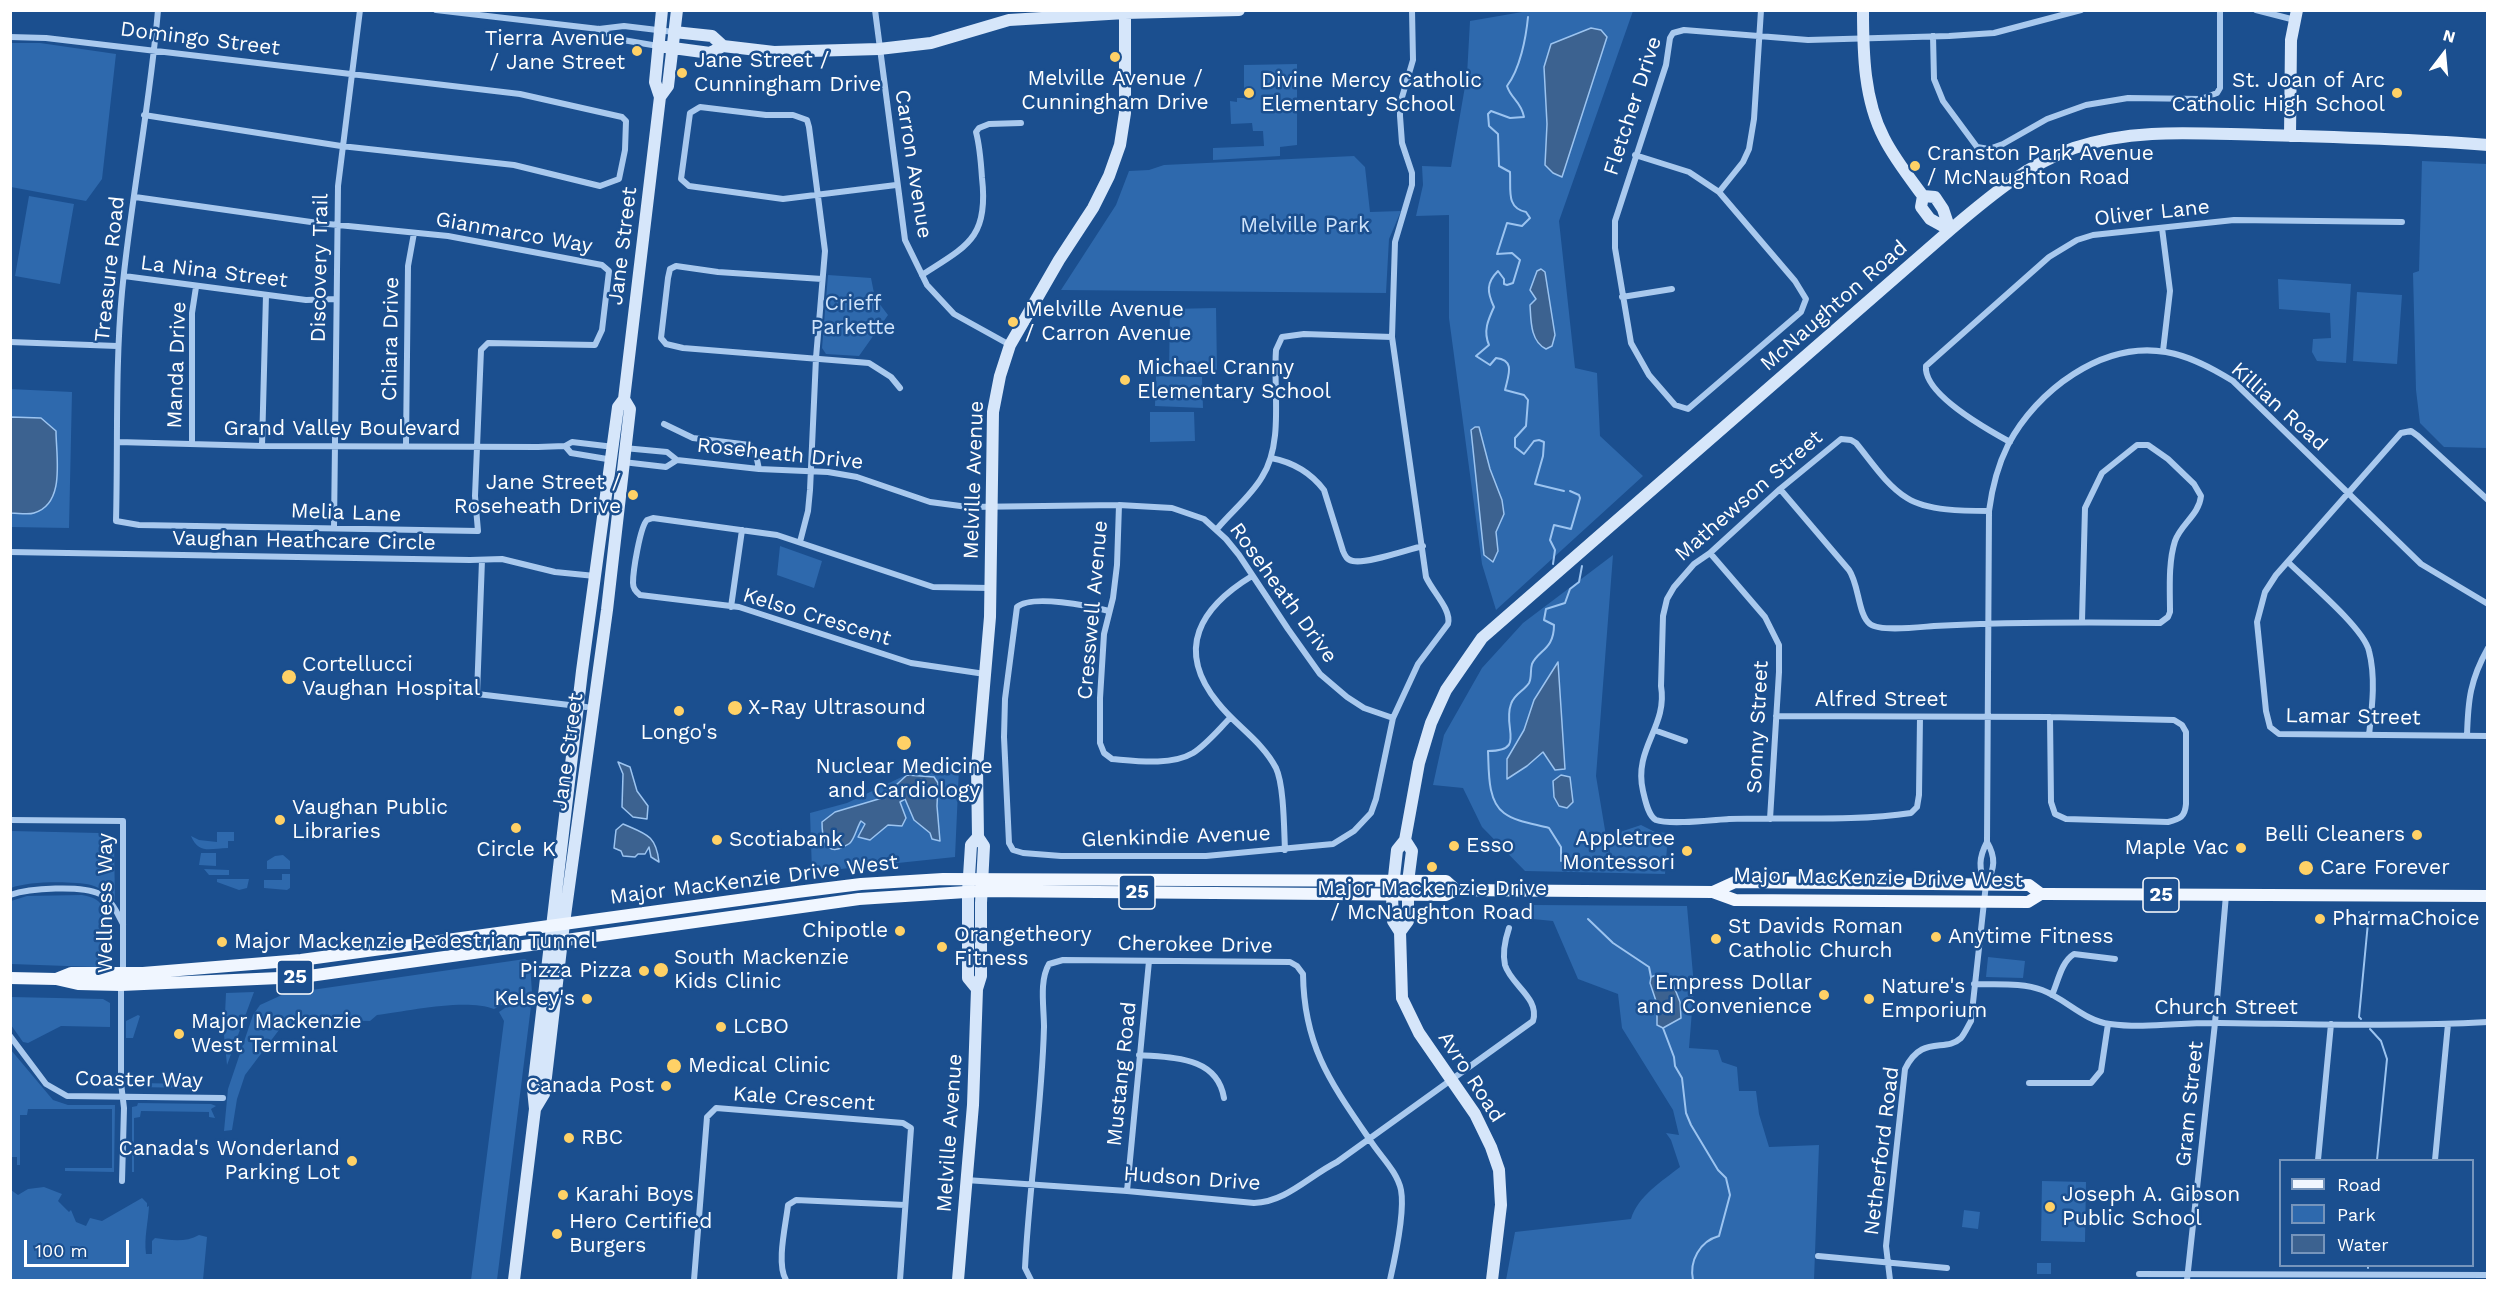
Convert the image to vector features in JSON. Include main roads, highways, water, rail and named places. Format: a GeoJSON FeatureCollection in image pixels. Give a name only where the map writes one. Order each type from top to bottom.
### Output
{"type":"FeatureCollection","features":[{"type":"Feature","properties":{"kind":"main road","name":"Major MacKenzie Drive West"},"geometry":{"type":"LineString","coordinates":[[16,978],[56,979],[78,984],[279,962],[861,884],[969,878],[1394,882],[1408,888],[1446,895],[1456,890],[1713,892],[1735,900],[2028,902],[2041,894],[2487,896]]}},
{"type":"Feature","properties":{"kind":"main road","name":"Major MacKenzie Drive West"},"geometry":{"type":"LineString","coordinates":[[1713,892],[1735,882],[2029,885],[2041,894]]}},
{"type":"Feature","properties":{"kind":"main road","name":"Major MacKenzie Drive West"},"geometry":{"type":"LineString","coordinates":[[122,979],[302,977],[564,938],[675,926],[879,896],[981,891],[1282,892],[1392,895],[1408,888]]}},
{"type":"Feature","properties":{"kind":"water"},"geometry":{"type":"Polygon","coordinates":[[[1591,28],[1601,30],[1607,37],[1562,177],[1553,173],[1545,165],[1547,124],[1544,67],[1551,44],[1591,28]]]}},
{"type":"Feature","properties":{"kind":"water"},"geometry":{"type":"Polygon","coordinates":[[[1541,269],[1545,272],[1555,335],[1552,346],[1546,349],[1534,336],[1530,305],[1536,299],[1530,290],[1537,271],[1541,269]]]}},
{"type":"Feature","properties":{"kind":"water"},"geometry":{"type":"Polygon","coordinates":[[[11,417],[41,418],[56,431],[55,490],[51,500],[44,508],[32,514],[11,513],[11,417]]]}},
{"type":"Feature","properties":{"kind":"water"},"geometry":{"type":"Polygon","coordinates":[[[1479,427],[1490,469],[1502,500],[1504,514],[1496,532],[1498,551],[1493,562],[1484,555],[1471,430],[1479,427]]]}},
{"type":"Feature","properties":{"kind":"water"},"geometry":{"type":"Polygon","coordinates":[[[1558,662],[1565,769],[1555,770],[1543,752],[1507,779],[1507,759],[1524,730],[1534,700],[1558,662]]]}},
{"type":"Feature","properties":{"kind":"water"},"geometry":{"type":"Polygon","coordinates":[[[618,762],[630,767],[637,791],[648,806],[647,819],[633,817],[622,807],[623,774],[618,762]]]}},
{"type":"Feature","properties":{"kind":"water"},"geometry":{"type":"Polygon","coordinates":[[[907,775],[934,777],[938,783],[940,841],[932,839],[930,833],[914,820],[905,799],[900,802],[906,818],[902,826],[888,825],[870,840],[858,837],[865,824],[861,821],[850,843],[835,849],[828,846],[825,842],[822,822],[835,812],[882,798],[907,775]]]}},
{"type":"Feature","properties":{"kind":"water"},"geometry":{"type":"Polygon","coordinates":[[[1561,775],[1570,777],[1573,802],[1567,808],[1559,806],[1554,797],[1553,781],[1561,775]]]}},
{"type":"Feature","properties":{"kind":"water"},"geometry":{"type":"Polygon","coordinates":[[[623,824],[638,830],[652,841],[658,853],[659,862],[651,857],[649,847],[645,854],[638,854],[635,857],[623,856],[621,851],[614,848],[616,830],[623,824]]]}},
{"type":"Feature","properties":{"kind":"water"},"geometry":{"type":"Polygon","coordinates":[[[1656,975],[1671,979],[1680,1002],[1681,1018],[1663,1028],[1657,1025],[1657,1004],[1650,983],[1651,977],[1656,975]]]}},
{"type":"Feature","properties":{"kind":"waterway"},"geometry":{"type":"LineString","coordinates":[[1528,17],[1519,62],[1507,86],[1521,107],[1524,117],[1510,118],[1491,111],[1488,114],[1489,126],[1498,134],[1499,166],[1510,172],[1512,202],[1515,207],[1526,212],[1530,218],[1522,226],[1507,223],[1497,254],[1512,253],[1520,260],[1513,283],[1504,284],[1504,279],[1498,271],[1491,280],[1489,292],[1494,307],[1486,330],[1489,345],[1476,356],[1490,365],[1496,358],[1502,359],[1508,365],[1509,374],[1505,390],[1524,395],[1528,400],[1526,426],[1515,438],[1515,447],[1524,454],[1534,441],[1544,442],[1543,456],[1535,484],[1564,491]]}},
{"type":"Feature","properties":{"kind":"waterway"},"geometry":{"type":"LineString","coordinates":[[1553,564],[1555,550],[1550,540],[1554,525],[1571,529],[1580,498],[1579,495],[1570,491]]}},
{"type":"Feature","properties":{"kind":"waterway"},"geometry":{"type":"LineString","coordinates":[[1561,861],[1561,847],[1549,828],[1514,819],[1498,808],[1490,785],[1488,751],[1500,750],[1507,747],[1510,742],[1511,704],[1529,683],[1532,664],[1549,645],[1553,633],[1554,625],[1544,620],[1546,609],[1565,603],[1570,589],[1579,582],[1582,566]]}},
{"type":"Feature","properties":{"kind":"waterway"},"geometry":{"type":"LineString","coordinates":[[2361,1019],[2359,1017],[2369,912]]}},
{"type":"Feature","properties":{"kind":"waterway"},"geometry":{"type":"LineString","coordinates":[[1588,919],[1613,943],[1649,967],[1651,977]]}},
{"type":"Feature","properties":{"kind":"waterway"},"geometry":{"type":"LineString","coordinates":[[1663,1028],[1675,1066],[1682,1078],[1686,1113],[1718,1170],[1726,1178],[1730,1195],[1719,1236],[1706,1242],[1694,1259],[1693,1280]]}},
{"type":"Feature","properties":{"kind":"waterway"},"geometry":{"type":"LineString","coordinates":[[2370,1029],[2381,1041],[2387,1059],[2377,1159]]}},
{"type":"Feature","properties":{"kind":"place","name":"Tierra Avenue / Jane Street"},"geometry":{"type":"Point","coordinates":[637,51]}},
{"type":"Feature","properties":{"kind":"place","name":"Melville Avenue / Cunningham Drive"},"geometry":{"type":"Point","coordinates":[1115,57]}},
{"type":"Feature","properties":{"kind":"place","name":"Jane Street / Cunningham Drive"},"geometry":{"type":"Point","coordinates":[682,73]}},
{"type":"Feature","properties":{"kind":"place","name":"Divine Mercy Catholic Elementary School"},"geometry":{"type":"Point","coordinates":[1249,93]}},
{"type":"Feature","properties":{"kind":"place","name":"St. Joan of Arc Catholic High School"},"geometry":{"type":"Point","coordinates":[2397,93]}},
{"type":"Feature","properties":{"kind":"place","name":"Cranston Park Avenue / McNaughton Road"},"geometry":{"type":"Point","coordinates":[1915,166]}},
{"type":"Feature","properties":{"kind":"place","name":"Melville Avenue / Carron Avenue"},"geometry":{"type":"Point","coordinates":[1013,322]}},
{"type":"Feature","properties":{"kind":"place","name":"Michael Cranny Elementary School"},"geometry":{"type":"Point","coordinates":[1125,380]}},
{"type":"Feature","properties":{"kind":"place","name":"Jane Street / Roseheath Drive"},"geometry":{"type":"Point","coordinates":[633,495]}},
{"type":"Feature","properties":{"kind":"place","name":"Cortellucci Vaughan Hospital"},"geometry":{"type":"Point","coordinates":[289,677]}},
{"type":"Feature","properties":{"kind":"place","name":"X-Ray Ultrasound"},"geometry":{"type":"Point","coordinates":[735,708]}},
{"type":"Feature","properties":{"kind":"place","name":"Longo's"},"geometry":{"type":"Point","coordinates":[679,711]}},
{"type":"Feature","properties":{"kind":"place","name":"Nuclear Medicine and Cardiology"},"geometry":{"type":"Point","coordinates":[904,743]}},
{"type":"Feature","properties":{"kind":"place","name":"Vaughan Public Libraries"},"geometry":{"type":"Point","coordinates":[280,820]}},
{"type":"Feature","properties":{"kind":"place","name":"Circle K"},"geometry":{"type":"Point","coordinates":[516,828]}},
{"type":"Feature","properties":{"kind":"place","name":"Belli Cleaners"},"geometry":{"type":"Point","coordinates":[2417,835]}},
{"type":"Feature","properties":{"kind":"place","name":"Scotiabank"},"geometry":{"type":"Point","coordinates":[717,840]}},
{"type":"Feature","properties":{"kind":"place","name":"Esso"},"geometry":{"type":"Point","coordinates":[1454,846]}},
{"type":"Feature","properties":{"kind":"place","name":"Maple Vac"},"geometry":{"type":"Point","coordinates":[2241,848]}},
{"type":"Feature","properties":{"kind":"place","name":"Appletree Montessori"},"geometry":{"type":"Point","coordinates":[1687,851]}},
{"type":"Feature","properties":{"kind":"place","name":"Major Mackenzie Drive / McNaughton Road"},"geometry":{"type":"Point","coordinates":[1432,867]}},
{"type":"Feature","properties":{"kind":"place","name":"Care Forever"},"geometry":{"type":"Point","coordinates":[2306,868]}},
{"type":"Feature","properties":{"kind":"place","name":"PharmaChoice"},"geometry":{"type":"Point","coordinates":[2320,919]}},
{"type":"Feature","properties":{"kind":"place","name":"Chipotle"},"geometry":{"type":"Point","coordinates":[900,931]}},
{"type":"Feature","properties":{"kind":"place","name":"Anytime Fitness"},"geometry":{"type":"Point","coordinates":[1936,937]}},
{"type":"Feature","properties":{"kind":"place","name":"St Davids Roman Catholic Church"},"geometry":{"type":"Point","coordinates":[1716,939]}},
{"type":"Feature","properties":{"kind":"place","name":"Major Mackenzie Pedestrian Tunnel"},"geometry":{"type":"Point","coordinates":[222,942]}},
{"type":"Feature","properties":{"kind":"place","name":"Orangetheory Fitness"},"geometry":{"type":"Point","coordinates":[942,947]}},
{"type":"Feature","properties":{"kind":"place","name":"South Mackenzie Kids Clinic"},"geometry":{"type":"Point","coordinates":[661,970]}},
{"type":"Feature","properties":{"kind":"place","name":"Pizza Pizza"},"geometry":{"type":"Point","coordinates":[644,971]}},
{"type":"Feature","properties":{"kind":"place","name":"Empress Dollar and Convenience"},"geometry":{"type":"Point","coordinates":[1824,995]}},
{"type":"Feature","properties":{"kind":"place","name":"Kelsey's"},"geometry":{"type":"Point","coordinates":[587,999]}},
{"type":"Feature","properties":{"kind":"place","name":"Nature's Emporium"},"geometry":{"type":"Point","coordinates":[1869,999]}},
{"type":"Feature","properties":{"kind":"place","name":"LCBO"},"geometry":{"type":"Point","coordinates":[721,1027]}},
{"type":"Feature","properties":{"kind":"place","name":"Major Mackenzie West Terminal"},"geometry":{"type":"Point","coordinates":[179,1034]}},
{"type":"Feature","properties":{"kind":"place","name":"Medical Clinic"},"geometry":{"type":"Point","coordinates":[674,1066]}},
{"type":"Feature","properties":{"kind":"place","name":"Canada Post"},"geometry":{"type":"Point","coordinates":[666,1086]}},
{"type":"Feature","properties":{"kind":"place","name":"RBC"},"geometry":{"type":"Point","coordinates":[569,1138]}},
{"type":"Feature","properties":{"kind":"place","name":"Canada's Wonderland Parking Lot"},"geometry":{"type":"Point","coordinates":[352,1161]}},
{"type":"Feature","properties":{"kind":"place","name":"Karahi Boys"},"geometry":{"type":"Point","coordinates":[563,1195]}},
{"type":"Feature","properties":{"kind":"place","name":"Joseph A. Gibson Public School"},"geometry":{"type":"Point","coordinates":[2050,1207]}},
{"type":"Feature","properties":{"kind":"place","name":"Hero Certified Burgers"},"geometry":{"type":"Point","coordinates":[557,1234]}},
{"type":"Feature","properties":{"kind":"park label","name":"Melville Park"},"geometry":{"type":"Point","coordinates":[1305,226]}},
{"type":"Feature","properties":{"kind":"park label","name":"Crieff Parkette"},"geometry":{"type":"Point","coordinates":[853,316]}}]}
